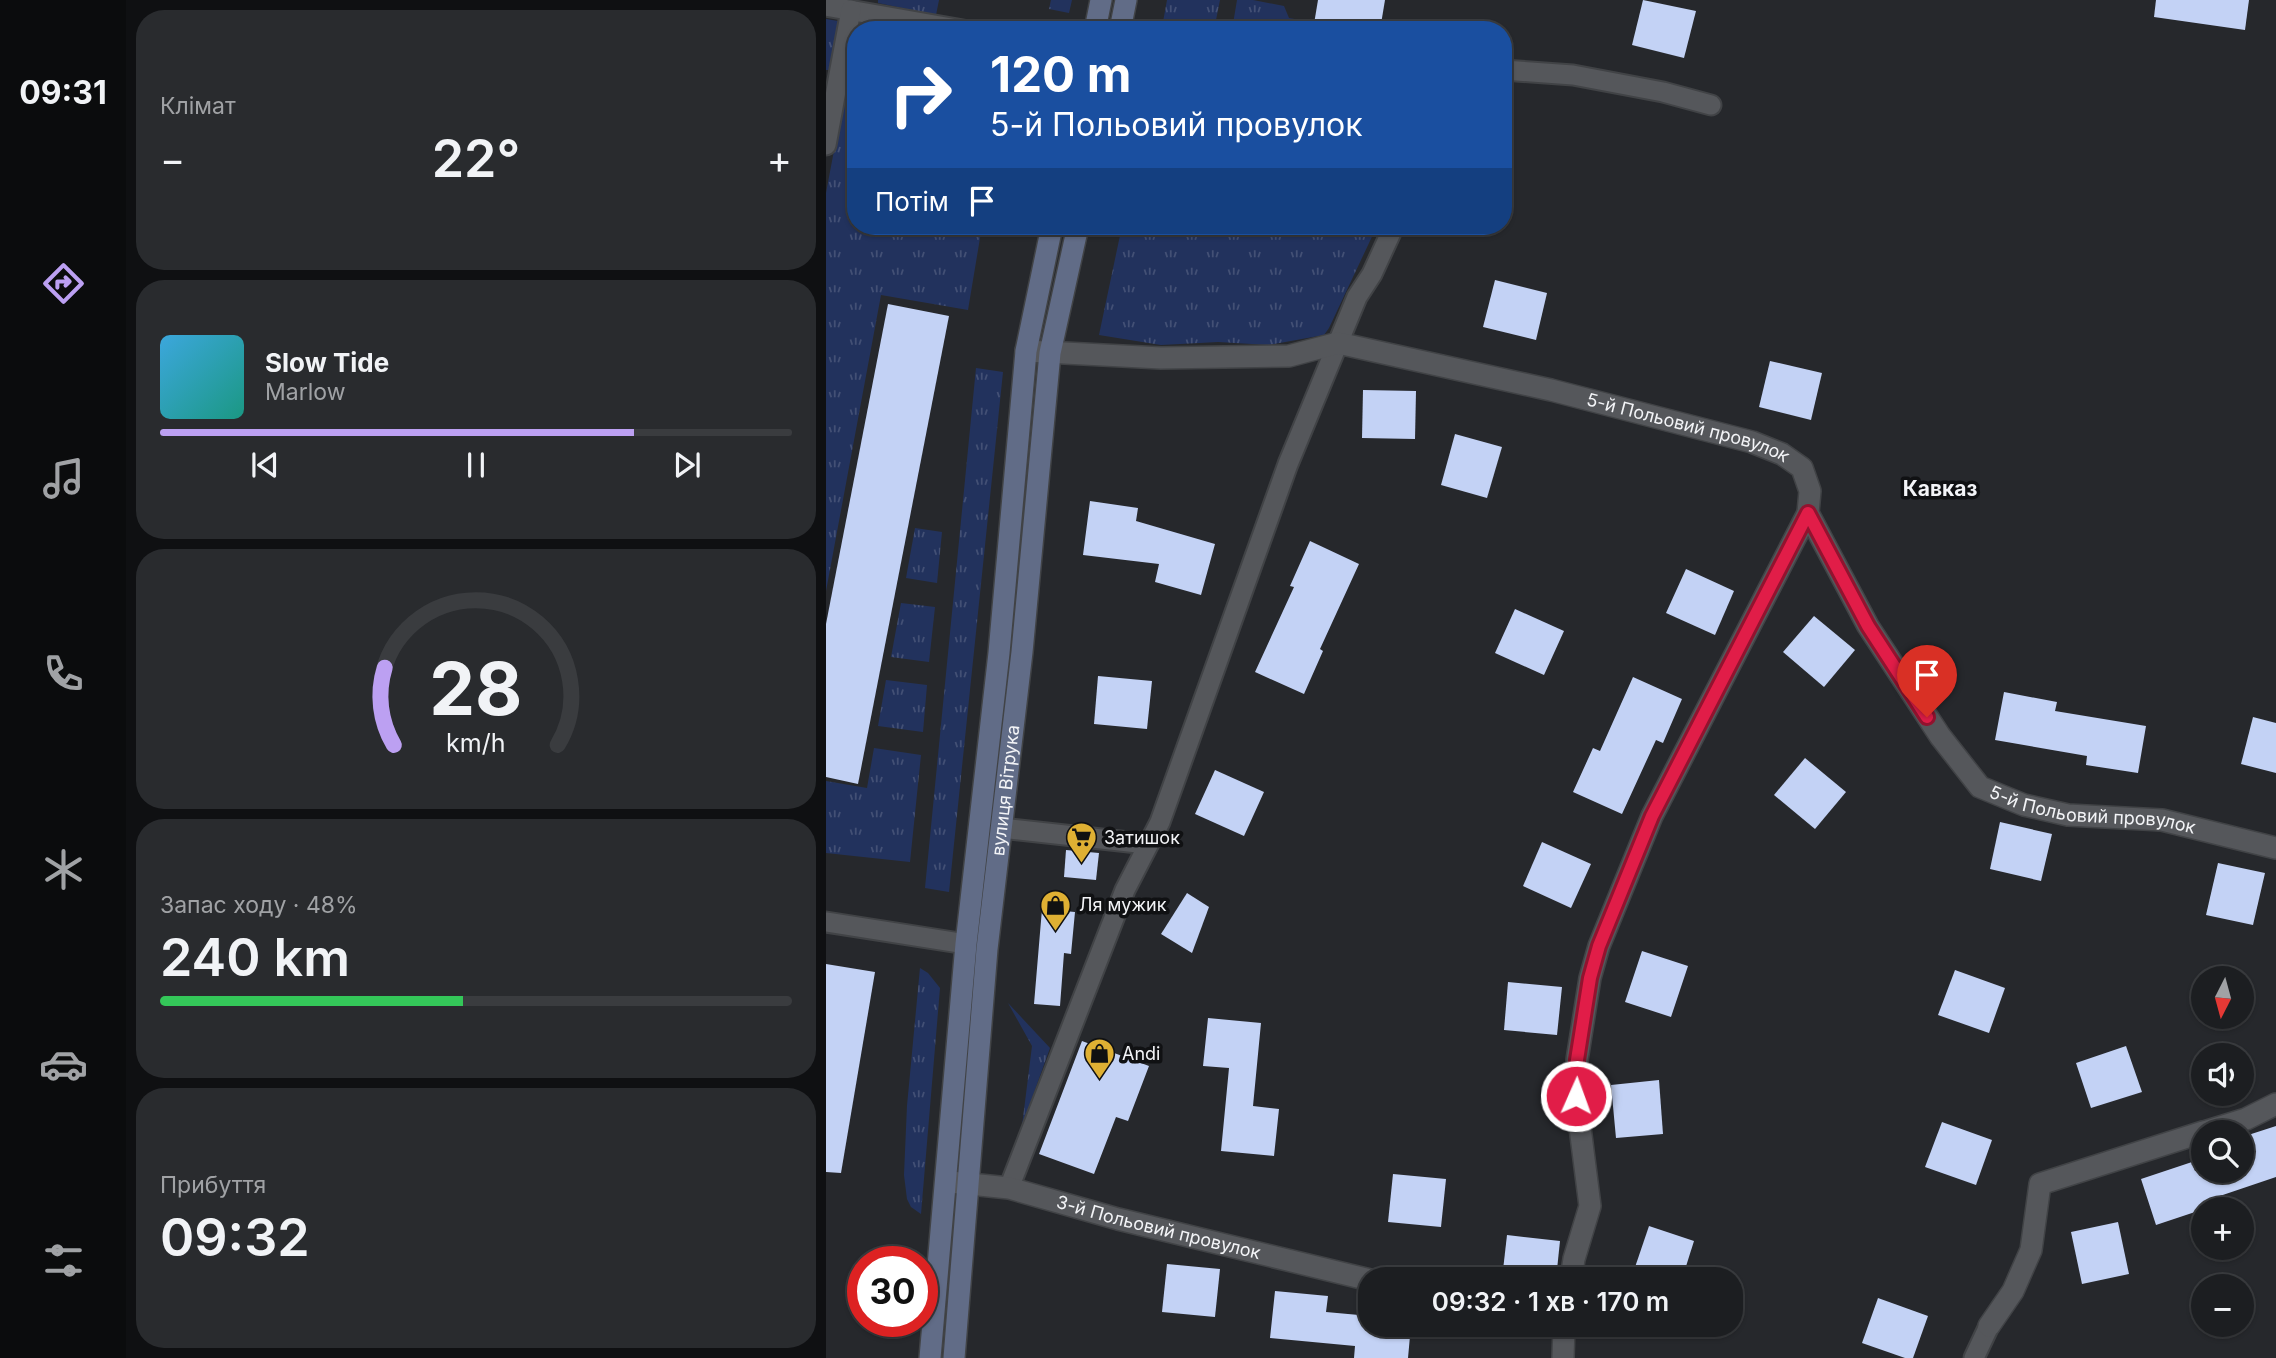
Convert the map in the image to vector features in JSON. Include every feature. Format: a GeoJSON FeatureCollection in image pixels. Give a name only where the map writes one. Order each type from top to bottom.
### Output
{"type":"FeatureCollection","features":[{"type":"Feature","properties":{"kind":"main road"},"geometry":{"type":"LineString","coordinates":[[1097,21],[1101,0]]}},
{"type":"Feature","properties":{"kind":"main road"},"geometry":{"type":"LineString","coordinates":[[1122,21],[1126,0]]}},
{"type":"Feature","properties":{"kind":"main road","name":"вулиця Вітрука"},"geometry":{"type":"LineString","coordinates":[[930,1358],[966,944],[999,653],[1027,351],[1050,235]]}},
{"type":"Feature","properties":{"kind":"main road","name":"вулиця Вітрука"},"geometry":{"type":"LineString","coordinates":[[954,1358],[987,949],[1021,652],[1050,353],[1076,235]]}},
{"type":"Feature","properties":{"kind":"street","name":"5-й Польовий провулок"},"geometry":{"type":"LineString","coordinates":[[1027,351],[1161,358],[1289,356],[1338,343],[1551,390],[1752,442],[1782,454],[1802,468],[1810,491],[1808,513],[1868,626],[1940,736],[1980,787],[2024,805],[2068,815],[2162,820],[2276,848]]}},
{"type":"Feature","properties":{"kind":"street"},"geometry":{"type":"LineString","coordinates":[[1573,1267],[1590,1206],[1576,1096],[1590,978],[1599,946],[1652,816],[1808,513]]}},
{"type":"Feature","properties":{"kind":"street"},"geometry":{"type":"LineString","coordinates":[[2243,1120],[2276,1104]]}},
{"type":"Feature","properties":{"kind":"street"},"geometry":{"type":"LineString","coordinates":[[1989,1326],[2013,1291],[2031,1250],[2040,1184],[2191,1136]]}},
{"type":"Feature","properties":{"kind":"street","name":"3-й Польовий провулок"},"geometry":{"type":"LineString","coordinates":[[945,1181],[1010,1188],[1118,1219],[1358,1277]]}},
{"type":"Feature","properties":{"kind":"street"},"geometry":{"type":"LineString","coordinates":[[1562,1337],[1563,1358]]}},
{"type":"Feature","properties":{"kind":"lane"},"geometry":{"type":"LineString","coordinates":[[826,6],[912,21]]}},
{"type":"Feature","properties":{"kind":"lane"},"geometry":{"type":"LineString","coordinates":[[849,21],[851,10]]}},
{"type":"Feature","properties":{"kind":"lane"},"geometry":{"type":"LineString","coordinates":[[826,145],[847,32]]}},
{"type":"Feature","properties":{"kind":"lane"},"geometry":{"type":"LineString","coordinates":[[1512,71],[1573,75],[1663,92],[1711,105]]}},
{"type":"Feature","properties":{"kind":"lane"},"geometry":{"type":"LineString","coordinates":[[1010,1188],[1125,890],[1160,822],[1288,464],[1357,297],[1390,235]]}},
{"type":"Feature","properties":{"kind":"lane"},"geometry":{"type":"LineString","coordinates":[[1001,828],[1147,844]]}},
{"type":"Feature","properties":{"kind":"lane"},"geometry":{"type":"LineString","coordinates":[[826,922],[966,944]]}},
{"type":"Feature","properties":{"kind":"lane"},"geometry":{"type":"LineString","coordinates":[[1974,1358],[1989,1326]]}},
{"type":"Feature","properties":{"kind":"green space"},"geometry":{"type":"Polygon","coordinates":[[[878,0],[939,0],[936,15],[878,3],[878,0]]]}},
{"type":"Feature","properties":{"kind":"green space"},"geometry":{"type":"Polygon","coordinates":[[[1051,0],[1072,0],[1069,13],[1049,9],[1051,0]]]}},
{"type":"Feature","properties":{"kind":"green space"},"geometry":{"type":"Polygon","coordinates":[[[1167,0],[1220,0],[1216,21],[1163,21],[1167,0]]]}},
{"type":"Feature","properties":{"kind":"green space"},"geometry":{"type":"Polygon","coordinates":[[[1237,0],[1284,6],[1289,18],[1300,20],[1300,21],[1234,21],[1237,0]]]}},
{"type":"Feature","properties":{"kind":"green space"},"geometry":{"type":"Polygon","coordinates":[[[826,19],[838,21],[830,70],[826,70],[826,19]]]}},
{"type":"Feature","properties":{"kind":"green space"},"geometry":{"type":"Polygon","coordinates":[[[846,87],[847,235],[980,235],[968,310],[881,295],[826,591],[826,193],[846,87]]]}},
{"type":"Feature","properties":{"kind":"green space"},"geometry":{"type":"Polygon","coordinates":[[[1120,235],[1373,235],[1324,335],[1269,345],[1218,342],[1161,345],[1099,335],[1120,235]]]}},
{"type":"Feature","properties":{"kind":"green space"},"geometry":{"type":"Polygon","coordinates":[[[976,368],[1003,372],[949,892],[925,888],[976,368]]]}},
{"type":"Feature","properties":{"kind":"green space"},"geometry":{"type":"Polygon","coordinates":[[[915,528],[942,532],[937,583],[906,578],[915,528]]]}},
{"type":"Feature","properties":{"kind":"green space"},"geometry":{"type":"Polygon","coordinates":[[[901,603],[935,607],[929,662],[891,657],[901,603]]]}},
{"type":"Feature","properties":{"kind":"green space"},"geometry":{"type":"Polygon","coordinates":[[[886,680],[927,685],[923,732],[878,726],[886,680]]]}},
{"type":"Feature","properties":{"kind":"green space"},"geometry":{"type":"Polygon","coordinates":[[[874,748],[921,755],[910,862],[826,853],[826,781],[867,788],[874,748]]]}},
{"type":"Feature","properties":{"kind":"green space"},"geometry":{"type":"Polygon","coordinates":[[[920,968],[928,973],[940,988],[921,1214],[911,1207],[907,1199],[904,1175],[907,1106],[920,968]]]}},
{"type":"Feature","properties":{"kind":"green space"},"geometry":{"type":"Polygon","coordinates":[[[1008,1003],[1050,1048],[1022,1126],[1032,1046],[1008,1003]]]}},
{"type":"Feature","properties":{"kind":"building"},"geometry":{"type":"Polygon","coordinates":[[[1318,0],[1385,0],[1382,21],[1314,21],[1318,0]]]}},
{"type":"Feature","properties":{"kind":"building"},"geometry":{"type":"Polygon","coordinates":[[[1643,0],[1696,11],[1684,58],[1632,45],[1643,0]]]}},
{"type":"Feature","properties":{"kind":"building"},"geometry":{"type":"Polygon","coordinates":[[[2156,0],[2249,0],[2245,30],[2154,17],[2156,0]]]}},
{"type":"Feature","properties":{"kind":"building"},"geometry":{"type":"Polygon","coordinates":[[[1495,280],[1547,293],[1536,340],[1483,327],[1495,280]]]}},
{"type":"Feature","properties":{"kind":"building"},"geometry":{"type":"Polygon","coordinates":[[[888,304],[949,316],[858,784],[826,777],[826,624],[888,304]]]}},
{"type":"Feature","properties":{"kind":"building"},"geometry":{"type":"Polygon","coordinates":[[[1770,361],[1822,373],[1811,420],[1759,407],[1770,361]]]}},
{"type":"Feature","properties":{"kind":"building"},"geometry":{"type":"Polygon","coordinates":[[[1363,390],[1416,391],[1415,439],[1362,438],[1363,390]]]}},
{"type":"Feature","properties":{"kind":"building"},"geometry":{"type":"Polygon","coordinates":[[[1455,434],[1502,447],[1487,498],[1441,485],[1455,434]]]}},
{"type":"Feature","properties":{"kind":"building"},"geometry":{"type":"Polygon","coordinates":[[[1090,501],[1138,508],[1136,521],[1215,544],[1201,595],[1155,582],[1159,564],[1083,555],[1090,501]]]}},
{"type":"Feature","properties":{"kind":"building"},"geometry":{"type":"Polygon","coordinates":[[[1310,541],[1359,564],[1320,649],[1323,651],[1304,694],[1255,672],[1294,587],[1290,586],[1310,541]]]}},
{"type":"Feature","properties":{"kind":"building"},"geometry":{"type":"Polygon","coordinates":[[[1686,569],[1734,591],[1715,635],[1666,613],[1686,569]]]}},
{"type":"Feature","properties":{"kind":"building"},"geometry":{"type":"Polygon","coordinates":[[[1515,609],[1564,631],[1544,675],[1495,653],[1515,609]]]}},
{"type":"Feature","properties":{"kind":"building"},"geometry":{"type":"Polygon","coordinates":[[[1814,616],[1855,650],[1824,687],[1783,652],[1814,616]]]}},
{"type":"Feature","properties":{"kind":"building"},"geometry":{"type":"Polygon","coordinates":[[[1098,676],[1152,681],[1147,729],[1094,724],[1098,676]]]}},
{"type":"Feature","properties":{"kind":"building"},"geometry":{"type":"Polygon","coordinates":[[[1633,677],[1682,699],[1663,743],[1656,740],[1622,814],[1573,792],[1593,748],[1600,751],[1633,677]]]}},
{"type":"Feature","properties":{"kind":"building"},"geometry":{"type":"Polygon","coordinates":[[[2004,692],[2057,702],[2055,711],[2146,726],[2138,773],[2086,765],[2087,756],[1995,740],[2004,692]]]}},
{"type":"Feature","properties":{"kind":"building"},"geometry":{"type":"Polygon","coordinates":[[[2253,717],[2276,723],[2276,773],[2241,764],[2253,717]]]}},
{"type":"Feature","properties":{"kind":"building"},"geometry":{"type":"Polygon","coordinates":[[[1805,758],[1846,792],[1815,829],[1774,795],[1805,758]]]}},
{"type":"Feature","properties":{"kind":"building"},"geometry":{"type":"Polygon","coordinates":[[[1215,770],[1264,792],[1244,836],[1195,814],[1215,770]]]}},
{"type":"Feature","properties":{"kind":"building"},"geometry":{"type":"Polygon","coordinates":[[[2000,822],[2052,834],[2041,881],[1990,869],[2000,822]]]}},
{"type":"Feature","properties":{"kind":"building"},"geometry":{"type":"Polygon","coordinates":[[[1542,842],[1591,864],[1571,908],[1523,886],[1542,842]]]}},
{"type":"Feature","properties":{"kind":"building","name":"Затишок"},"geometry":{"type":"Polygon","coordinates":[[[1066,850],[1099,853],[1096,880],[1064,877],[1066,850]]]}},
{"type":"Feature","properties":{"kind":"building"},"geometry":{"type":"Polygon","coordinates":[[[2218,863],[2265,873],[2253,925],[2206,915],[2218,863]]]}},
{"type":"Feature","properties":{"kind":"building"},"geometry":{"type":"Polygon","coordinates":[[[1187,893],[1209,907],[1192,953],[1161,934],[1187,893]]]}},
{"type":"Feature","properties":{"kind":"building"},"geometry":{"type":"Polygon","coordinates":[[[1042,909],[1075,912],[1071,954],[1064,953],[1060,1006],[1034,1004],[1042,909]]]}},
{"type":"Feature","properties":{"kind":"building"},"geometry":{"type":"Polygon","coordinates":[[[1642,951],[1688,966],[1671,1017],[1625,1002],[1642,951]]]}},
{"type":"Feature","properties":{"kind":"building"},"geometry":{"type":"Polygon","coordinates":[[[826,964],[875,972],[841,1173],[826,1172],[826,964]]]}},
{"type":"Feature","properties":{"kind":"building"},"geometry":{"type":"Polygon","coordinates":[[[1955,970],[2005,988],[1989,1033],[1938,1015],[1955,970]]]}},
{"type":"Feature","properties":{"kind":"building"},"geometry":{"type":"Polygon","coordinates":[[[1508,982],[1562,987],[1557,1035],[1504,1030],[1508,982]]]}},
{"type":"Feature","properties":{"kind":"building"},"geometry":{"type":"Polygon","coordinates":[[[1208,1018],[1261,1023],[1253,1106],[1279,1109],[1274,1156],[1221,1151],[1229,1068],[1203,1066],[1208,1018]]]}},
{"type":"Feature","properties":{"kind":"building"},"geometry":{"type":"Polygon","coordinates":[[[1082,1041],[1149,1066],[1128,1121],[1116,1117],[1094,1174],[1039,1154],[1082,1041]]]}},
{"type":"Feature","properties":{"kind":"building"},"geometry":{"type":"Polygon","coordinates":[[[2126,1046],[2142,1092],[2091,1108],[2076,1063],[2126,1046]]]}},
{"type":"Feature","properties":{"kind":"building"},"geometry":{"type":"Polygon","coordinates":[[[1659,1080],[1663,1134],[1616,1138],[1611,1085],[1659,1080]]]}},
{"type":"Feature","properties":{"kind":"building"},"geometry":{"type":"Polygon","coordinates":[[[1942,1122],[1992,1140],[1976,1185],[1925,1167],[1942,1122]]]}},
{"type":"Feature","properties":{"kind":"building"},"geometry":{"type":"Polygon","coordinates":[[[2276,1126],[2276,1177],[2217,1197],[2191,1197],[2191,1213],[2156,1225],[2141,1179],[2191,1162],[2191,1183],[2254,1183],[2254,1133],[2276,1126]]]}},
{"type":"Feature","properties":{"kind":"building"},"geometry":{"type":"Polygon","coordinates":[[[1393,1174],[1446,1179],[1441,1227],[1388,1222],[1393,1174]]]}},
{"type":"Feature","properties":{"kind":"building"},"geometry":{"type":"Polygon","coordinates":[[[2118,1222],[2129,1274],[2082,1284],[2071,1232],[2118,1222]]]}},
{"type":"Feature","properties":{"kind":"building"},"geometry":{"type":"Polygon","coordinates":[[[1649,1226],[1694,1241],[1686,1267],[1635,1267],[1649,1226]]]}},
{"type":"Feature","properties":{"kind":"building"},"geometry":{"type":"Polygon","coordinates":[[[1507,1235],[1560,1241],[1557,1267],[1503,1267],[1507,1235]]]}},
{"type":"Feature","properties":{"kind":"building"},"geometry":{"type":"Polygon","coordinates":[[[1167,1264],[1220,1269],[1215,1317],[1162,1312],[1167,1264]]]}},
{"type":"Feature","properties":{"kind":"building"},"geometry":{"type":"Polygon","coordinates":[[[1275,1291],[1328,1296],[1326,1312],[1358,1315],[1358,1337],[1410,1337],[1408,1358],[1354,1358],[1355,1346],[1270,1338],[1275,1291]]]}},
{"type":"Feature","properties":{"kind":"building"},"geometry":{"type":"Polygon","coordinates":[[[1878,1298],[1928,1316],[1913,1358],[1905,1358],[1862,1343],[1878,1298]]]}},
{"type":"Feature","properties":{"kind":"place","name":"Затишок"},"geometry":{"type":"Point","coordinates":[1081,865]}},
{"type":"Feature","properties":{"kind":"place","name":"Ля мужик"},"geometry":{"type":"Point","coordinates":[1056,932]}},
{"type":"Feature","properties":{"kind":"place","name":"Andi"},"geometry":{"type":"Point","coordinates":[1099,1081]}},
{"type":"Feature","properties":{"kind":"district","name":"Кавказ"},"geometry":{"type":"Point","coordinates":[1940,489]}},
{"type":"Feature","properties":{"kind":"route"},"geometry":{"type":"LineString","coordinates":[[1576,1096],[1577,1060],[1590,978],[1599,946],[1652,816],[1808,513],[1868,626],[1927,717]]}}]}
